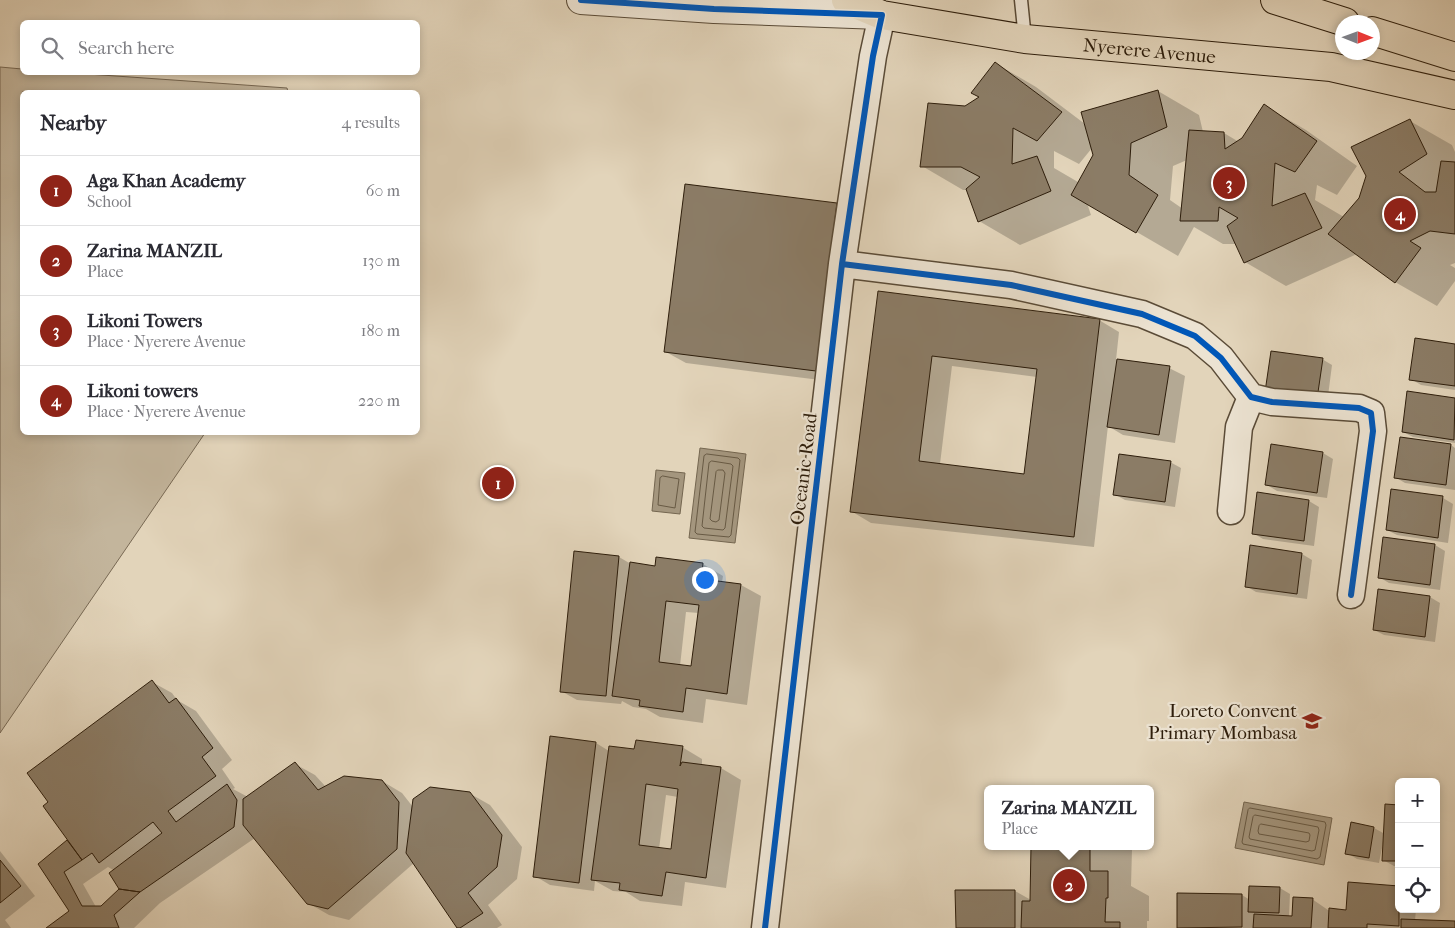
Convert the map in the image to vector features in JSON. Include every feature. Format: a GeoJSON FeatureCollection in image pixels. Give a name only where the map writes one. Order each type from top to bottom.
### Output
{"type":"FeatureCollection","features":[{"type":"Feature","properties":{"kind":"highway","name":"Nyerere Avenue"},"geometry":{"type":"LineString","coordinates":[[846,0],[882,15],[1025,39],[1331,67],[1455,94]]}},
{"type":"Feature","properties":{"kind":"highway"},"geometry":{"type":"LineString","coordinates":[[1274,0],[1335,19]]}},
{"type":"Feature","properties":{"kind":"highway"},"geometry":{"type":"LineString","coordinates":[[1380,34],[1455,57]]}},
{"type":"Feature","properties":{"kind":"street"},"geometry":{"type":"LineString","coordinates":[[581,0],[722,4],[882,15]]}},
{"type":"Feature","properties":{"kind":"street","name":"Oceanic Road"},"geometry":{"type":"LineString","coordinates":[[765,928],[842,264],[873,56],[882,15]]}},
{"type":"Feature","properties":{"kind":"street"},"geometry":{"type":"LineString","coordinates":[[842,264],[1011,285],[1142,314],[1194,336],[1221,358],[1251,397],[1272,402],[1359,408],[1370,413],[1373,431],[1351,595]]}},
{"type":"Feature","properties":{"kind":"street"},"geometry":{"type":"LineString","coordinates":[[1231,511],[1239,427],[1251,397]]}},
{"type":"Feature","properties":{"kind":"lane"},"geometry":{"type":"LineString","coordinates":[[1020,0],[1025,39]]}},
{"type":"Feature","properties":{"kind":"shaded area"},"geometry":{"type":"Polygon","coordinates":[[[0,67],[20,69],[20,75],[102,75],[287,88],[288,90],[20,90],[20,435],[204,435],[0,733],[0,67]]]}},
{"type":"Feature","properties":{"kind":"water"},"geometry":{"type":"Polygon","coordinates":[[[700,448],[746,454],[735,543],[689,538],[700,448]]]}},
{"type":"Feature","properties":{"kind":"water"},"geometry":{"type":"Polygon","coordinates":[[[656,470],[685,473],[680,514],[652,511],[656,470]]]}},
{"type":"Feature","properties":{"kind":"water"},"geometry":{"type":"Polygon","coordinates":[[[1244,802],[1332,818],[1324,865],[1235,848],[1244,802]]]}},
{"type":"Feature","properties":{"kind":"building"},"geometry":{"type":"Polygon","coordinates":[[[995,62],[1062,112],[1037,141],[1013,128],[1012,164],[1037,156],[1051,191],[978,222],[966,189],[980,177],[961,167],[920,167],[928,103],[965,106],[979,97],[971,93],[995,62]]]}},
{"type":"Feature","properties":{"kind":"building"},"geometry":{"type":"Polygon","coordinates":[[[1158,90],[1167,127],[1131,143],[1129,175],[1158,195],[1136,233],[1071,195],[1093,155],[1081,112],[1158,90]]]}},
{"type":"Feature","properties":{"kind":"building"},"geometry":{"type":"Polygon","coordinates":[[[1264,104],[1317,141],[1295,172],[1275,163],[1272,206],[1305,193],[1322,228],[1244,263],[1227,226],[1238,218],[1219,207],[1218,221],[1180,221],[1189,130],[1224,132],[1225,149],[1242,138],[1264,104]]]}},
{"type":"Feature","properties":{"kind":"building"},"geometry":{"type":"Polygon","coordinates":[[[1410,119],[1427,154],[1399,172],[1425,192],[1436,192],[1441,161],[1455,162],[1455,234],[1430,231],[1410,241],[1421,248],[1395,283],[1328,234],[1359,198],[1366,176],[1351,147],[1410,119]]]}},
{"type":"Feature","properties":{"kind":"building"},"geometry":{"type":"Polygon","coordinates":[[[685,184],[837,203],[816,371],[664,352],[685,184]]]}},
{"type":"Feature","properties":{"kind":"building"},"geometry":{"type":"Polygon","coordinates":[[[878,291],[1100,319],[1074,537],[850,512],[878,291]],[[932,356],[919,461],[1024,474],[1037,369],[932,356]]]}},
{"type":"Feature","properties":{"kind":"building"},"geometry":{"type":"Polygon","coordinates":[[[1415,338],[1455,344],[1455,386],[1409,380],[1415,338]]]}},
{"type":"Feature","properties":{"kind":"building"},"geometry":{"type":"Polygon","coordinates":[[[1271,351],[1323,358],[1317,399],[1265,392],[1271,351]]]}},
{"type":"Feature","properties":{"kind":"building"},"geometry":{"type":"Polygon","coordinates":[[[1117,359],[1170,366],[1159,435],[1107,427],[1117,359]]]}},
{"type":"Feature","properties":{"kind":"building"},"geometry":{"type":"Polygon","coordinates":[[[1407,391],[1455,398],[1454,440],[1402,432],[1407,391]]]}},
{"type":"Feature","properties":{"kind":"building"},"geometry":{"type":"Polygon","coordinates":[[[1400,437],[1451,444],[1446,485],[1394,478],[1400,437]]]}},
{"type":"Feature","properties":{"kind":"building"},"geometry":{"type":"Polygon","coordinates":[[[1271,444],[1323,452],[1317,493],[1265,485],[1271,444]]]}},
{"type":"Feature","properties":{"kind":"building"},"geometry":{"type":"Polygon","coordinates":[[[1119,454],[1171,461],[1165,502],[1113,495],[1119,454]]]}},
{"type":"Feature","properties":{"kind":"building"},"geometry":{"type":"Polygon","coordinates":[[[1391,489],[1443,496],[1438,538],[1386,530],[1391,489]]]}},
{"type":"Feature","properties":{"kind":"building"},"geometry":{"type":"Polygon","coordinates":[[[1257,492],[1309,500],[1304,541],[1252,534],[1257,492]]]}},
{"type":"Feature","properties":{"kind":"building"},"geometry":{"type":"Polygon","coordinates":[[[1383,537],[1435,544],[1430,585],[1378,578],[1383,537]]]}},
{"type":"Feature","properties":{"kind":"building"},"geometry":{"type":"Polygon","coordinates":[[[1250,545],[1302,553],[1297,594],[1245,587],[1250,545]]]}},
{"type":"Feature","properties":{"kind":"building"},"geometry":{"type":"Polygon","coordinates":[[[574,551],[619,556],[606,696],[560,692],[574,551]]]}},
{"type":"Feature","properties":{"kind":"building"},"geometry":{"type":"Polygon","coordinates":[[[656,557],[703,563],[701,583],[702,579],[741,584],[727,694],[686,688],[683,712],[639,706],[640,700],[612,696],[630,562],[655,566],[656,557]],[[666,601],[659,662],[691,666],[699,605],[666,601]]]}},
{"type":"Feature","properties":{"kind":"building"},"geometry":{"type":"Polygon","coordinates":[[[1378,589],[1430,596],[1425,637],[1373,630],[1378,589]]]}},
{"type":"Feature","properties":{"kind":"building"},"geometry":{"type":"Polygon","coordinates":[[[152,680],[169,703],[176,698],[213,748],[202,757],[216,776],[168,811],[176,822],[227,784],[237,800],[234,827],[140,892],[119,889],[109,873],[162,833],[153,822],[99,863],[92,853],[82,860],[43,806],[48,802],[27,773],[152,680]]]}},
{"type":"Feature","properties":{"kind":"building"},"geometry":{"type":"Polygon","coordinates":[[[550,736],[596,742],[579,883],[533,877],[550,736]]]}},
{"type":"Feature","properties":{"kind":"building"},"geometry":{"type":"Polygon","coordinates":[[[636,740],[683,746],[680,766],[682,762],[721,767],[706,878],[666,872],[662,896],[619,890],[620,883],[591,880],[609,746],[634,749],[636,740]],[[646,784],[639,845],[671,849],[678,789],[646,784]]]}},
{"type":"Feature","properties":{"kind":"building"},"geometry":{"type":"Polygon","coordinates":[[[295,762],[318,790],[344,776],[382,780],[399,802],[397,849],[328,909],[307,904],[243,825],[243,799],[295,762]]]}},
{"type":"Feature","properties":{"kind":"building"},"geometry":{"type":"Polygon","coordinates":[[[430,787],[470,792],[502,835],[497,867],[468,893],[483,913],[460,928],[457,928],[406,853],[413,799],[430,787]]]}},
{"type":"Feature","properties":{"kind":"building"},"geometry":{"type":"Polygon","coordinates":[[[1385,804],[1395,805],[1395,861],[1382,861],[1385,804]]]}},
{"type":"Feature","properties":{"kind":"building"},"geometry":{"type":"Polygon","coordinates":[[[1351,822],[1374,827],[1369,858],[1345,854],[1351,822]]]}},
{"type":"Feature","properties":{"kind":"building"},"geometry":{"type":"Polygon","coordinates":[[[67,840],[82,860],[64,872],[82,906],[101,906],[119,889],[140,892],[114,915],[119,928],[46,928],[69,911],[38,864],[67,840]]]}},
{"type":"Feature","properties":{"kind":"building"},"geometry":{"type":"Polygon","coordinates":[[[1031,850],[1090,850],[1090,871],[1108,871],[1108,898],[1106,898],[1105,922],[1120,922],[1120,928],[1021,928],[1022,901],[1030,901],[1031,850]]]}},
{"type":"Feature","properties":{"kind":"building"},"geometry":{"type":"Polygon","coordinates":[[[0,860],[21,886],[0,903],[0,860]]]}},
{"type":"Feature","properties":{"kind":"building"},"geometry":{"type":"Polygon","coordinates":[[[1348,882],[1395,886],[1395,913],[1399,913],[1399,926],[1367,924],[1367,928],[1328,928],[1329,908],[1346,910],[1348,882]]]}},
{"type":"Feature","properties":{"kind":"building"},"geometry":{"type":"Polygon","coordinates":[[[1249,886],[1280,887],[1279,913],[1248,912],[1249,886]]]}},
{"type":"Feature","properties":{"kind":"building"},"geometry":{"type":"Polygon","coordinates":[[[955,890],[1015,890],[1015,928],[956,928],[955,890]]]}},
{"type":"Feature","properties":{"kind":"building"},"geometry":{"type":"Polygon","coordinates":[[[1177,893],[1242,894],[1242,927],[1177,928],[1177,893]]]}},
{"type":"Feature","properties":{"kind":"building"},"geometry":{"type":"Polygon","coordinates":[[[1293,897],[1313,898],[1311,928],[1253,928],[1254,914],[1292,916],[1293,897]]]}},
{"type":"Feature","properties":{"kind":"building"},"geometry":{"type":"Polygon","coordinates":[[[1401,919],[1455,921],[1455,928],[1401,928],[1401,919]]]}},
{"type":"Feature","properties":{"kind":"cycle path"},"geometry":{"type":"LineString","coordinates":[[581,0],[714,9],[882,15],[873,56],[842,264],[765,928]]}},
{"type":"Feature","properties":{"kind":"cycle path"},"geometry":{"type":"LineString","coordinates":[[842,264],[1011,285],[1142,314],[1195,336],[1221,358],[1251,397],[1272,402],[1359,408],[1371,413],[1373,431],[1351,595]]}},
{"type":"Feature","properties":{"kind":"place","name":"Likoni Towers"},"geometry":{"type":"Point","coordinates":[1229,183]}},
{"type":"Feature","properties":{"kind":"place","name":"Likoni towers"},"geometry":{"type":"Point","coordinates":[1400,214]}},
{"type":"Feature","properties":{"kind":"place","name":"Aga Khan Academy"},"geometry":{"type":"Point","coordinates":[498,483]}},
{"type":"Feature","properties":{"kind":"place","name":"Loreto Convent Primary Mombasa"},"geometry":{"type":"Point","coordinates":[1312,721]}},
{"type":"Feature","properties":{"kind":"place","name":"Zarina MANZIL"},"geometry":{"type":"Point","coordinates":[1069,885]}}]}
